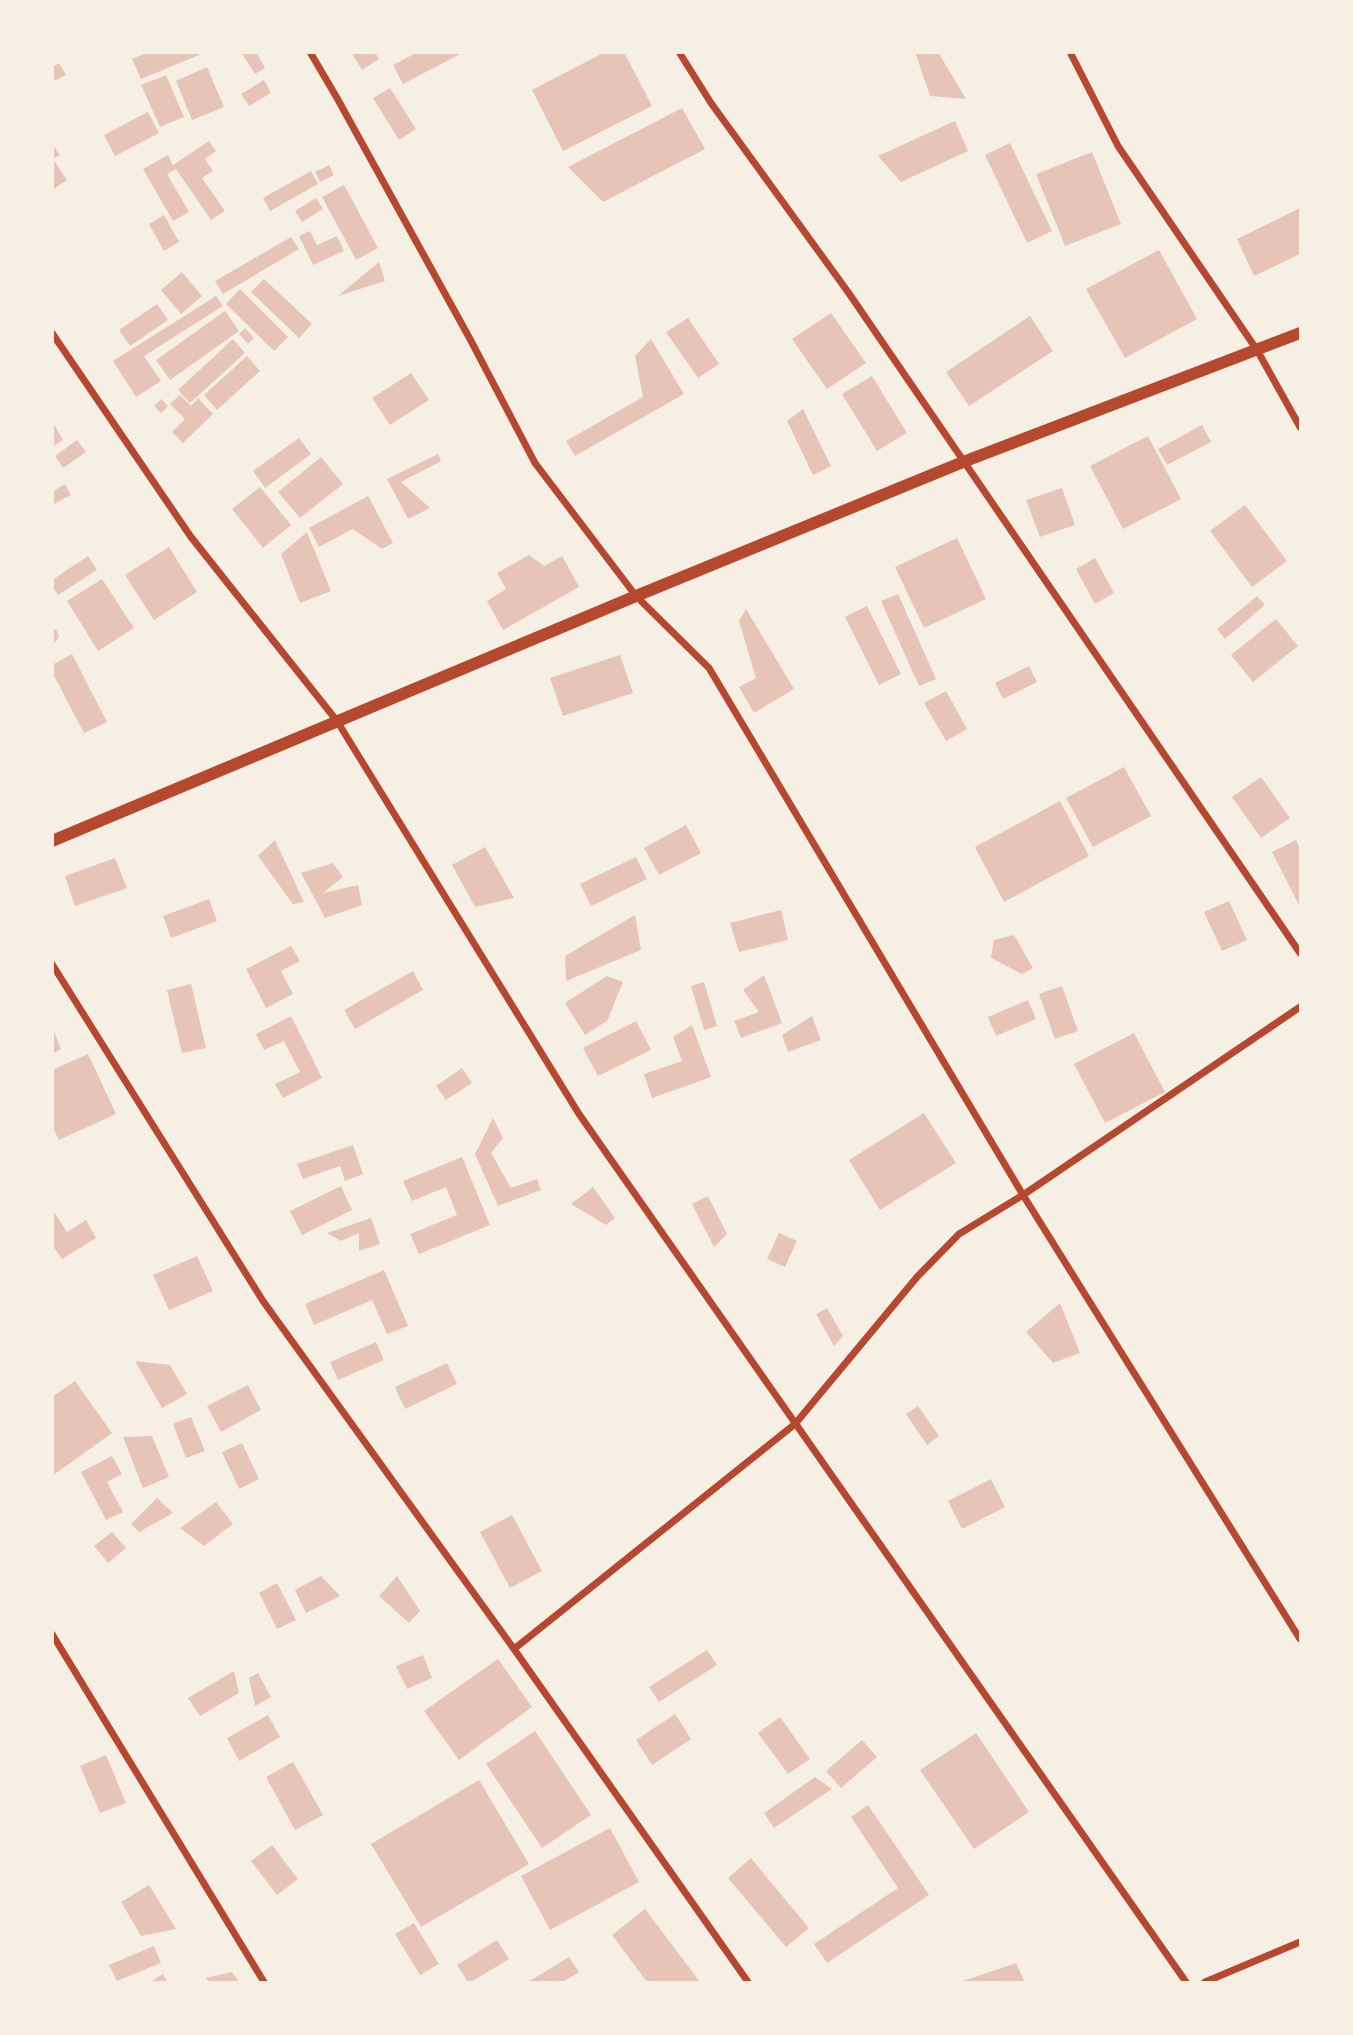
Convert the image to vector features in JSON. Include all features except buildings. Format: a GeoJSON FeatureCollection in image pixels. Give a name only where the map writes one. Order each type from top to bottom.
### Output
{"type":"FeatureCollection","features":[{"type":"Feature","properties":{"kind":"street"},"geometry":{"type":"LineString","coordinates":[[310,52],[536,463],[636,597],[709,668],[1023,1195],[1300,1639]]}},
{"type":"Feature","properties":{"kind":"street"},"geometry":{"type":"LineString","coordinates":[[678,52],[711,103],[848,292],[1300,953]]}},
{"type":"Feature","properties":{"kind":"street"},"geometry":{"type":"LineString","coordinates":[[1070,52],[1118,146],[1257,351],[1300,427]]}},
{"type":"Feature","properties":{"kind":"street"},"geometry":{"type":"LineString","coordinates":[[52,332],[191,537],[337,721],[579,1114],[1186,1983]]}},
{"type":"Feature","properties":{"kind":"street"},"geometry":{"type":"LineString","coordinates":[[52,841],[963,462],[1300,333]]}},
{"type":"Feature","properties":{"kind":"street"},"geometry":{"type":"LineString","coordinates":[[52,964],[263,1301],[748,1983]]}},
{"type":"Feature","properties":{"kind":"street"},"geometry":{"type":"LineString","coordinates":[[513,1649],[795,1424],[917,1277],[959,1234],[1023,1195],[1300,1007]]}},
{"type":"Feature","properties":{"kind":"street"},"geometry":{"type":"LineString","coordinates":[[52,1634],[264,1983]]}},
{"type":"Feature","properties":{"kind":"street"},"geometry":{"type":"LineString","coordinates":[[1205,1983],[1300,1942]]}}]}
